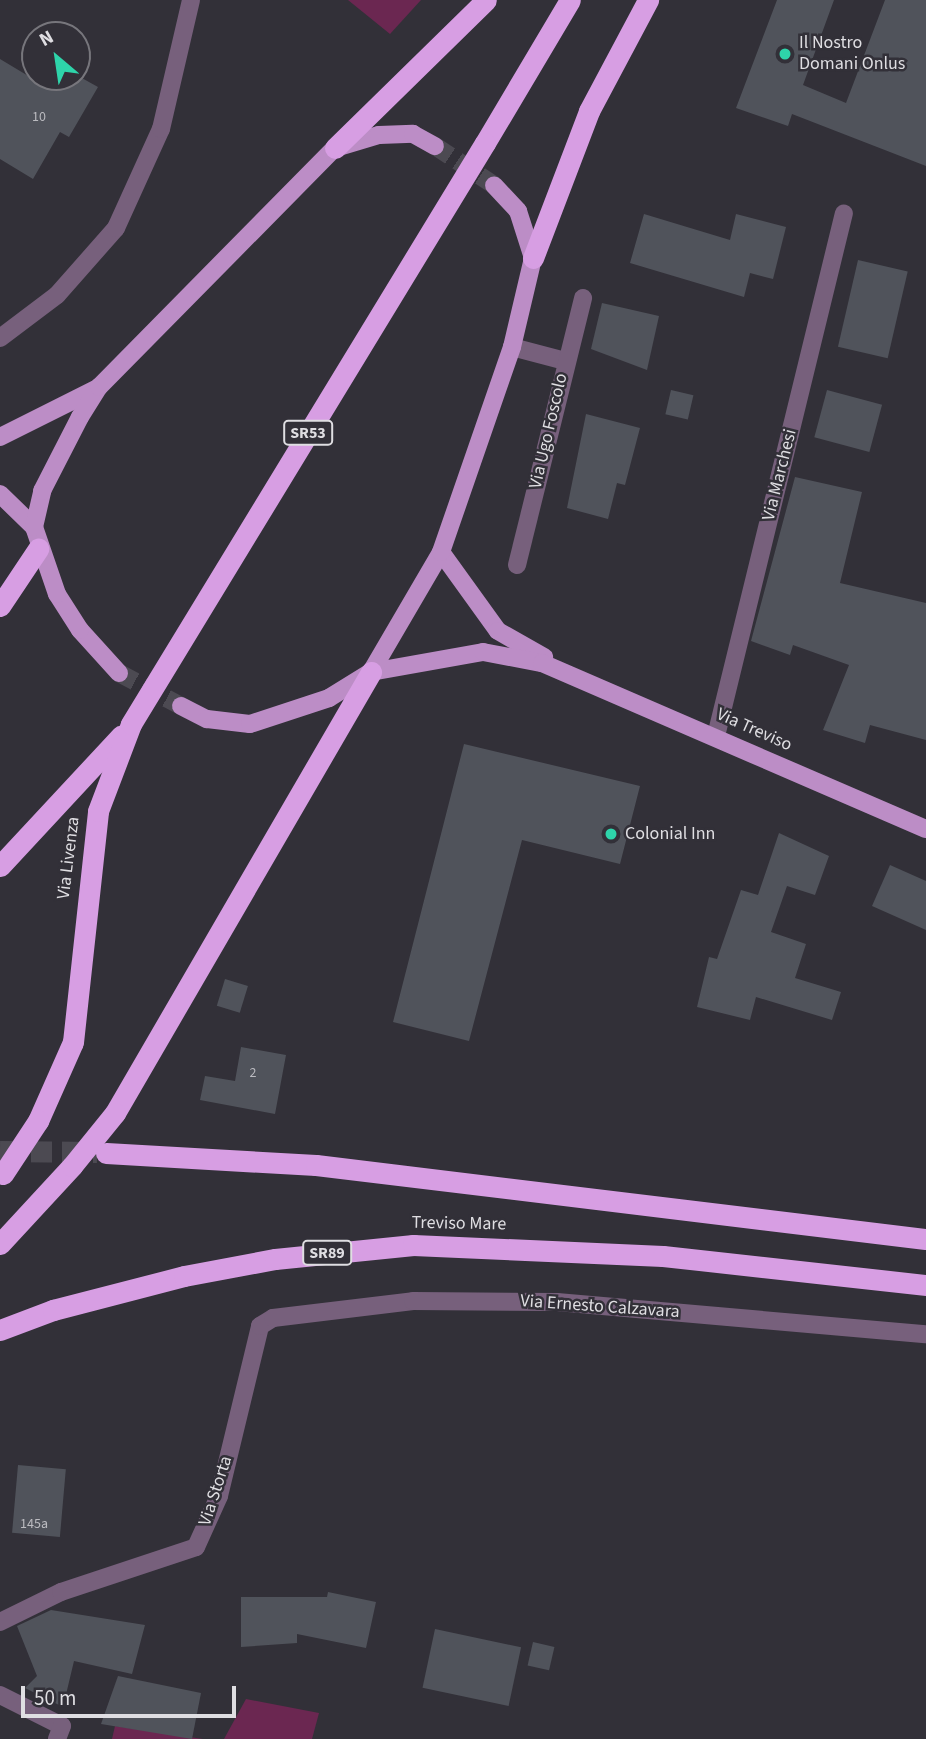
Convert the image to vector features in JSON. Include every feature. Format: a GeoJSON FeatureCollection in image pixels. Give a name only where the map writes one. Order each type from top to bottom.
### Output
{"type":"FeatureCollection","features":[{"type":"Feature","properties":{"kind":"highway"},"geometry":{"type":"LineString","coordinates":[[335,148],[486,0]]}},
{"type":"Feature","properties":{"kind":"highway","name":"SR53"},"geometry":{"type":"LineString","coordinates":[[131,724],[570,0]]}},
{"type":"Feature","properties":{"kind":"highway"},"geometry":{"type":"LineString","coordinates":[[533,258],[589,111],[648,0]]}},
{"type":"Feature","properties":{"kind":"highway"},"geometry":{"type":"LineString","coordinates":[[0,606],[38,549]]}},
{"type":"Feature","properties":{"kind":"highway"},"geometry":{"type":"LineString","coordinates":[[0,1244],[72,1166],[115,1113],[371,672]]}},
{"type":"Feature","properties":{"kind":"highway","name":"Via Livenza"},"geometry":{"type":"LineString","coordinates":[[0,866],[131,724]]}},
{"type":"Feature","properties":{"kind":"highway","name":"Via Livenza"},"geometry":{"type":"LineString","coordinates":[[2,1177],[38,1121],[73,1042],[98,811],[131,724]]}},
{"type":"Feature","properties":{"kind":"highway","name":"Treviso Mare"},"geometry":{"type":"LineString","coordinates":[[106,1153],[316,1165],[926,1239]]}},
{"type":"Feature","properties":{"kind":"highway","name":"Treviso Mare"},"geometry":{"type":"LineString","coordinates":[[0,1330],[53,1310],[184,1276],[275,1259],[413,1245],[663,1256],[926,1284]]}},
{"type":"Feature","properties":{"kind":"main road"},"geometry":{"type":"LineString","coordinates":[[119,673],[80,630],[38,549],[34,527],[42,491],[99,387],[335,148],[379,135],[413,134],[435,146]]}},
{"type":"Feature","properties":{"kind":"main road"},"geometry":{"type":"LineString","coordinates":[[181,706],[207,719],[250,724],[328,698],[371,672],[441,552],[512,347],[533,258],[518,211],[494,185]]}},
{"type":"Feature","properties":{"kind":"main road"},"geometry":{"type":"LineString","coordinates":[[0,437],[99,387]]}},
{"type":"Feature","properties":{"kind":"main road"},"geometry":{"type":"LineString","coordinates":[[0,494],[34,527]]}},
{"type":"Feature","properties":{"kind":"main road","name":"Via Treviso"},"geometry":{"type":"LineString","coordinates":[[441,552],[498,631],[565,670],[926,829]]}},
{"type":"Feature","properties":{"kind":"main road","name":"Via Treviso"},"geometry":{"type":"LineString","coordinates":[[371,672],[484,652],[565,670]]}},
{"type":"Feature","properties":{"kind":"street"},"geometry":{"type":"LineString","coordinates":[[0,338],[57,295],[116,228],[161,129],[191,0]]}},
{"type":"Feature","properties":{"kind":"street","name":"Via Marchesi"},"geometry":{"type":"LineString","coordinates":[[716,737],[844,213]]}},
{"type":"Feature","properties":{"kind":"street","name":"Via Ugo Foscolo"},"geometry":{"type":"LineString","coordinates":[[517,565],[565,361],[583,298]]}},
{"type":"Feature","properties":{"kind":"street"},"geometry":{"type":"LineString","coordinates":[[512,347],[565,361]]}},
{"type":"Feature","properties":{"kind":"street","name":"Via Ernesto Calzavara"},"geometry":{"type":"LineString","coordinates":[[273,1318],[413,1301],[556,1302],[926,1334]]}},
{"type":"Feature","properties":{"kind":"street","name":"Via Storta"},"geometry":{"type":"LineString","coordinates":[[0,1622],[61,1592],[196,1546],[219,1496],[260,1326],[273,1318]]}},
{"type":"Feature","properties":{"kind":"street"},"geometry":{"type":"LineString","coordinates":[[0,1695],[60,1732]]}},
{"type":"Feature","properties":{"kind":"shaded area"},"geometry":{"type":"Polygon","coordinates":[[[348,0],[421,0],[390,34],[348,0]]]}},
{"type":"Feature","properties":{"kind":"shaded area"},"geometry":{"type":"Polygon","coordinates":[[[246,1699],[319,1713],[312,1739],[224,1739],[246,1699]]]}},
{"type":"Feature","properties":{"kind":"shaded area"},"geometry":{"type":"Polygon","coordinates":[[[115,1726],[203,1739],[112,1739],[115,1726]]]}},
{"type":"Feature","properties":{"kind":"building"},"geometry":{"type":"Polygon","coordinates":[[[777,0],[834,0],[803,85],[846,103],[885,0],[926,0],[926,166],[792,114],[788,126],[736,108],[777,0]]]}},
{"type":"Feature","properties":{"kind":"building"},"geometry":{"type":"Polygon","coordinates":[[[0,59],[21,72],[21,91],[91,91],[91,83],[98,87],[69,137],[60,132],[33,179],[0,159],[0,59]]]}},
{"type":"Feature","properties":{"kind":"building"},"geometry":{"type":"Polygon","coordinates":[[[644,214],[730,240],[736,214],[786,227],[773,279],[750,273],[744,297],[630,263],[644,214]]]}},
{"type":"Feature","properties":{"kind":"building"},"geometry":{"type":"Polygon","coordinates":[[[858,260],[908,271],[888,358],[838,347],[858,260]]]}},
{"type":"Feature","properties":{"kind":"building"},"geometry":{"type":"Polygon","coordinates":[[[602,303],[659,316],[647,370],[591,349],[602,303]]]}},
{"type":"Feature","properties":{"kind":"building"},"geometry":{"type":"Polygon","coordinates":[[[671,390],[693,395],[688,420],[665,414],[671,390]]]}},
{"type":"Feature","properties":{"kind":"building"},"geometry":{"type":"Polygon","coordinates":[[[827,390],[882,405],[869,452],[814,437],[827,390]]]}},
{"type":"Feature","properties":{"kind":"building"},"geometry":{"type":"Polygon","coordinates":[[[586,414],[640,428],[625,485],[617,483],[608,519],[567,508],[586,414]]]}},
{"type":"Feature","properties":{"kind":"building"},"geometry":{"type":"Polygon","coordinates":[[[795,477],[862,492],[840,583],[926,603],[926,740],[870,725],[865,743],[823,730],[849,665],[793,645],[790,655],[751,641],[795,477]]]}},
{"type":"Feature","properties":{"kind":"building"},"geometry":{"type":"Polygon","coordinates":[[[464,744],[640,786],[620,864],[522,840],[469,1041],[393,1022],[464,744]]]}},
{"type":"Feature","properties":{"kind":"building"},"geometry":{"type":"Polygon","coordinates":[[[779,833],[829,856],[815,895],[787,886],[771,932],[806,944],[795,978],[841,992],[832,1020],[756,997],[750,1020],[697,1007],[709,957],[717,959],[741,890],[758,895],[779,833]]]}},
{"type":"Feature","properties":{"kind":"building"},"geometry":{"type":"Polygon","coordinates":[[[890,865],[926,881],[926,930],[872,906],[890,865]]]}},
{"type":"Feature","properties":{"kind":"building"},"geometry":{"type":"Polygon","coordinates":[[[225,979],[248,986],[240,1013],[217,1006],[225,979]]]}},
{"type":"Feature","properties":{"kind":"building"},"geometry":{"type":"Polygon","coordinates":[[[241,1047],[286,1055],[275,1114],[200,1100],[205,1076],[235,1081],[241,1047]]]}},
{"type":"Feature","properties":{"kind":"building"},"geometry":{"type":"Polygon","coordinates":[[[18,1465],[66,1469],[60,1537],[12,1533],[18,1465]]]}},
{"type":"Feature","properties":{"kind":"building"},"geometry":{"type":"Polygon","coordinates":[[[328,1592],[376,1602],[366,1648],[297,1634],[297,1643],[241,1647],[241,1597],[327,1597],[328,1592]]]}},
{"type":"Feature","properties":{"kind":"building"},"geometry":{"type":"Polygon","coordinates":[[[51,1610],[145,1625],[132,1674],[74,1661],[63,1707],[25,1688],[37,1676],[17,1626],[51,1610]]]}},
{"type":"Feature","properties":{"kind":"building"},"geometry":{"type":"Polygon","coordinates":[[[435,1629],[521,1647],[509,1706],[423,1688],[435,1629]]]}},
{"type":"Feature","properties":{"kind":"building"},"geometry":{"type":"Polygon","coordinates":[[[533,1642],[554,1647],[549,1670],[528,1665],[533,1642]]]}},
{"type":"Feature","properties":{"kind":"building"},"geometry":{"type":"Polygon","coordinates":[[[118,1676],[201,1693],[192,1739],[101,1724],[118,1676]]]}},
{"type":"Feature","properties":{"kind":"tunnel"},"geometry":{"type":"LineString","coordinates":[[435,146],[494,185]]}},
{"type":"Feature","properties":{"kind":"tunnel"},"geometry":{"type":"LineString","coordinates":[[119,673],[181,706]]}},
{"type":"Feature","properties":{"kind":"tunnel"},"geometry":{"type":"LineString","coordinates":[[0,1151],[97,1152]]}},
{"type":"Feature","properties":{"kind":"place","name":"Il Nostro Domani Onlus"},"geometry":{"type":"Point","coordinates":[785,54]}},
{"type":"Feature","properties":{"kind":"place","name":"Colonial Inn"},"geometry":{"type":"Point","coordinates":[611,834]}}]}
